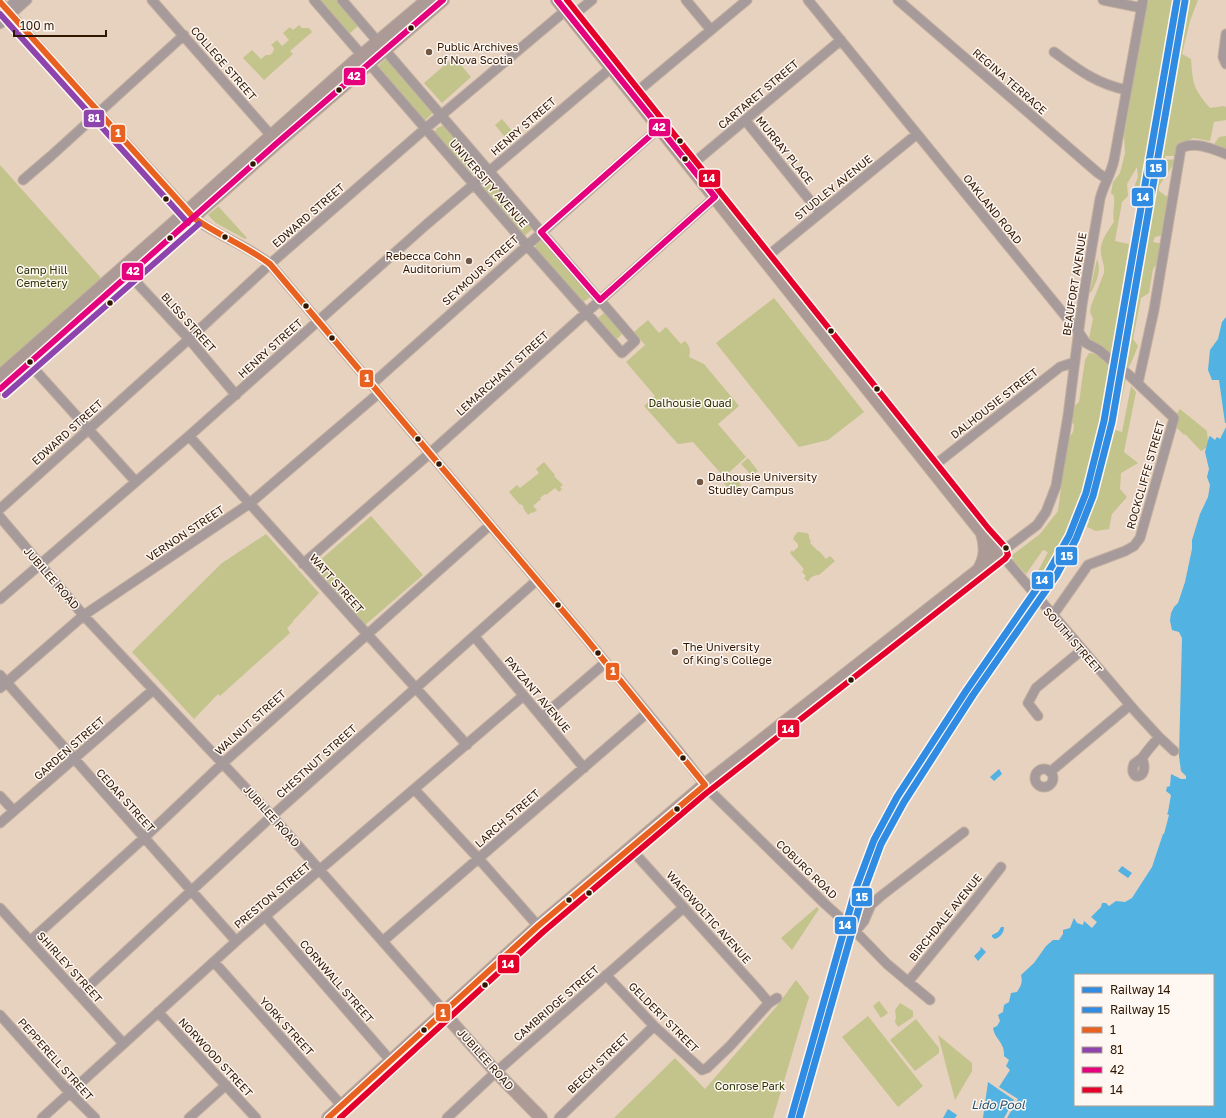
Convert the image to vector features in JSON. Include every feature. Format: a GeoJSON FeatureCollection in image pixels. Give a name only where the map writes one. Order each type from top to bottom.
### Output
{"type":"FeatureCollection","features":[{"type":"Feature","properties":{"kind":"main road"},"geometry":{"type":"LineString","coordinates":[[381,46],[427,0]]}},
{"type":"Feature","properties":{"kind":"main road"},"geometry":{"type":"LineString","coordinates":[[0,389],[26,360],[365,59],[443,0]]}},
{"type":"Feature","properties":{"kind":"main road","name":"SOUTH STREET"},"geometry":{"type":"LineString","coordinates":[[557,0],[982,533],[1000,553]]}},
{"type":"Feature","properties":{"kind":"main road"},"geometry":{"type":"LineString","coordinates":[[0,376],[26,360]]}},
{"type":"Feature","properties":{"kind":"main road"},"geometry":{"type":"LineString","coordinates":[[978,570],[985,556],[986,545],[982,533]]}},
{"type":"Feature","properties":{"kind":"main road"},"geometry":{"type":"LineString","coordinates":[[328,1118],[538,926],[630,848],[705,785],[1000,553]]}},
{"type":"Feature","properties":{"kind":"main road","name":"JUBILEE ROAD"},"geometry":{"type":"LineString","coordinates":[[444,1011],[449,1019],[496,1072],[541,1118]]}},
{"type":"Feature","properties":{"kind":"street"},"geometry":{"type":"LineString","coordinates":[[0,24],[6,13],[17,0]]}},
{"type":"Feature","properties":{"kind":"street"},"geometry":{"type":"LineString","coordinates":[[6,13],[27,0]]}},
{"type":"Feature","properties":{"kind":"street","name":"COLLEGE STREET"},"geometry":{"type":"LineString","coordinates":[[152,0],[274,139]]}},
{"type":"Feature","properties":{"kind":"street","name":"UNIVERSITY AVENUE"},"geometry":{"type":"LineString","coordinates":[[314,0],[526,245],[622,353],[635,341],[342,0]]}},
{"type":"Feature","properties":{"kind":"street","name":"EDWARD STREET"},"geometry":{"type":"LineString","coordinates":[[0,509],[270,264],[426,128],[568,14],[592,0]]}},
{"type":"Feature","properties":{"kind":"street"},"geometry":{"type":"LineString","coordinates":[[686,0],[711,30]]}},
{"type":"Feature","properties":{"kind":"street"},"geometry":{"type":"LineString","coordinates":[[632,95],[747,0]]}},
{"type":"Feature","properties":{"kind":"street","name":"REGINA TERRACE"},"geometry":{"type":"LineString","coordinates":[[898,0],[1098,173],[1107,179]]}},
{"type":"Feature","properties":{"kind":"street"},"geometry":{"type":"LineString","coordinates":[[1103,0],[1142,4]]}},
{"type":"Feature","properties":{"kind":"street","name":"OAKLAND ROAD"},"geometry":{"type":"LineString","coordinates":[[809,1],[1086,343],[1099,350],[1130,376],[1174,418]]}},
{"type":"Feature","properties":{"kind":"street","name":"COBURG ROAD"},"geometry":{"type":"LineString","coordinates":[[0,2],[6,13],[190,214],[223,237],[263,258],[270,264],[379,392],[429,454],[647,713],[705,785],[773,854],[834,911],[887,964],[930,1000]]}},
{"type":"Feature","properties":{"kind":"street","name":"BEAUFORT AVENUE"},"geometry":{"type":"LineString","coordinates":[[1000,553],[1037,525],[1046,512],[1056,486],[1068,416],[1078,333],[1100,199],[1114,160],[1142,4]]}},
{"type":"Feature","properties":{"kind":"street"},"geometry":{"type":"LineString","coordinates":[[1226,34],[1223,57],[1226,64]]}},
{"type":"Feature","properties":{"kind":"street"},"geometry":{"type":"LineString","coordinates":[[23,180],[184,35]]}},
{"type":"Feature","properties":{"kind":"street","name":"CARTARET STREET"},"geometry":{"type":"LineString","coordinates":[[690,166],[841,40]]}},
{"type":"Feature","properties":{"kind":"street"},"geometry":{"type":"LineString","coordinates":[[1054,52],[1087,76],[1107,86],[1126,90]]}},
{"type":"Feature","properties":{"kind":"street","name":"HENRY STREET"},"geometry":{"type":"LineString","coordinates":[[0,599],[236,395],[474,184],[611,68]]}},
{"type":"Feature","properties":{"kind":"street","name":"MURRAY PLACE"},"geometry":{"type":"LineString","coordinates":[[745,120],[820,213]]}},
{"type":"Feature","properties":{"kind":"street","name":"SEYMOUR STREET"},"geometry":{"type":"LineString","coordinates":[[372,384],[526,245],[659,128]]}},
{"type":"Feature","properties":{"kind":"street","name":"STUDLEY AVENUE"},"geometry":{"type":"LineString","coordinates":[[764,259],[917,134]]}},
{"type":"Feature","properties":{"kind":"street"},"geometry":{"type":"LineString","coordinates":[[1138,383],[1154,310],[1181,148],[1187,145],[1210,148],[1226,154]]}},
{"type":"Feature","properties":{"kind":"street","name":"LEMARCHANT STREET"},"geometry":{"type":"LineString","coordinates":[[303,564],[429,454],[714,197]]}},
{"type":"Feature","properties":{"kind":"street","name":"BLISS STREET"},"geometry":{"type":"LineString","coordinates":[[126,271],[189,339],[236,395]]}},
{"type":"Feature","properties":{"kind":"street"},"geometry":{"type":"LineString","coordinates":[[26,360],[136,482]]}},
{"type":"Feature","properties":{"kind":"street","name":"DALHOUSIE STREET"},"geometry":{"type":"LineString","coordinates":[[931,468],[1060,367],[1074,362]]}},
{"type":"Feature","properties":{"kind":"street","name":"VERNON STREET"},"geometry":{"type":"LineString","coordinates":[[3,685],[84,615],[249,504],[379,392]]}},
{"type":"Feature","properties":{"kind":"street","name":"ROCKCLIFFE STREET"},"geometry":{"type":"LineString","coordinates":[[1051,613],[1088,565],[1134,546],[1140,538],[1174,418]]}},
{"type":"Feature","properties":{"kind":"street","name":"WATT STREET"},"geometry":{"type":"LineString","coordinates":[[189,436],[367,635],[468,745]]}},
{"type":"Feature","properties":{"kind":"street","name":"JUBILEE ROAD"},"geometry":{"type":"LineString","coordinates":[[0,517],[84,615],[272,816],[444,1011]]}},
{"type":"Feature","properties":{"kind":"street","name":"WALNUT STREET"},"geometry":{"type":"LineString","coordinates":[[30,941],[144,838],[223,763],[490,526]]}},
{"type":"Feature","properties":{"kind":"street","name":"SOUTH STREET"},"geometry":{"type":"LineString","coordinates":[[1000,553],[1029,589],[1130,705],[1174,751]]}},
{"type":"Feature","properties":{"kind":"street","name":"CHESTNUT STREET"},"geometry":{"type":"LineString","coordinates":[[79,995],[272,816],[536,581]]}},
{"type":"Feature","properties":{"kind":"street","name":"PAYZANT AVENUE"},"geometry":{"type":"LineString","coordinates":[[474,636],[584,768]]}},
{"type":"Feature","properties":{"kind":"street"},"geometry":{"type":"LineString","coordinates":[[1038,716],[1028,703],[1036,688],[1082,650]]}},
{"type":"Feature","properties":{"kind":"street"},"geometry":{"type":"LineString","coordinates":[[542,717],[605,663]]}},
{"type":"Feature","properties":{"kind":"street","name":"CEDAR STREET"},"geometry":{"type":"LineString","coordinates":[[0,675],[3,685],[74,759],[236,941]]}},
{"type":"Feature","properties":{"kind":"street","name":"GARDEN STREET"},"geometry":{"type":"LineString","coordinates":[[0,823],[153,690]]}},
{"type":"Feature","properties":{"kind":"street","name":"PRESTON STREET"},"geometry":{"type":"LineString","coordinates":[[42,1118],[122,1043],[236,941],[468,745],[523,696]]}},
{"type":"Feature","properties":{"kind":"street"},"geometry":{"type":"LineString","coordinates":[[1050,772],[1130,705]]}},
{"type":"Feature","properties":{"kind":"street","name":"LARCH STREET"},"geometry":{"type":"LineString","coordinates":[[383,941],[647,713]]}},
{"type":"Feature","properties":{"kind":"street"},"geometry":{"type":"LineString","coordinates":[[1142,758],[1159,737]]}},
{"type":"Feature","properties":{"kind":"street"},"geometry":{"type":"LineString","coordinates":[[415,790],[538,926]]}},
{"type":"Feature","properties":{"kind":"street"},"geometry":{"type":"LineString","coordinates":[[0,796],[14,811]]}},
{"type":"Feature","properties":{"kind":"street"},"geometry":{"type":"LineString","coordinates":[[854,931],[864,921],[871,905],[881,896],[964,832]]}},
{"type":"Feature","properties":{"kind":"street","name":"WAEGWOLTIC AVENUE"},"geometry":{"type":"LineString","coordinates":[[630,848],[769,1003]]}},
{"type":"Feature","properties":{"kind":"street","name":"BIRCHDALE AVENUE"},"geometry":{"type":"LineString","coordinates":[[908,982],[1001,867]]}},
{"type":"Feature","properties":{"kind":"street","name":"SHIRLEY STREET"},"geometry":{"type":"LineString","coordinates":[[0,908],[122,1043]]}},
{"type":"Feature","properties":{"kind":"street","name":"CAMBRIDGE STREET"},"geometry":{"type":"LineString","coordinates":[[446,1118],[496,1072],[683,908]]}},
{"type":"Feature","properties":{"kind":"street","name":"CORNWALL STREET"},"geometry":{"type":"LineString","coordinates":[[265,916],[390,1060]]}},
{"type":"Feature","properties":{"kind":"street","name":"YORK STREET"},"geometry":{"type":"LineString","coordinates":[[214,962],[342,1106]]}},
{"type":"Feature","properties":{"kind":"street","name":"GELDERT STREET"},"geometry":{"type":"LineString","coordinates":[[606,975],[654,1026],[702,1070],[708,1068],[769,1003]]}},
{"type":"Feature","properties":{"kind":"street"},"geometry":{"type":"LineString","coordinates":[[769,1003],[777,998]]}},
{"type":"Feature","properties":{"kind":"street","name":"NORWOOD STREET"},"geometry":{"type":"LineString","coordinates":[[158,1012],[256,1118]]}},
{"type":"Feature","properties":{"kind":"street","name":"PEPPERELL STREET"},"geometry":{"type":"LineString","coordinates":[[0,1015],[69,1092],[95,1118]]}},
{"type":"Feature","properties":{"kind":"street","name":"BEECH STREET"},"geometry":{"type":"LineString","coordinates":[[559,1118],[654,1026]]}},
{"type":"Feature","properties":{"kind":"street"},"geometry":{"type":"LineString","coordinates":[[189,1118],[226,1085]]}},
{"type":"Feature","properties":{"kind":"green space"},"geometry":{"type":"Polygon","coordinates":[[[318,0],[336,0],[358,26],[348,35],[318,0]]]}},
{"type":"Feature","properties":{"kind":"green space"},"geometry":{"type":"Polygon","coordinates":[[[1149,0],[1173,0],[1138,205],[1134,204],[1132,193],[1138,177],[1137,167],[1127,184],[1128,196],[1122,202],[1115,241],[1129,244],[1113,348],[1109,355],[1089,338],[1093,319],[1090,312],[1104,273],[1101,245],[1104,237],[1114,222],[1114,196],[1111,193],[1113,182],[1120,173],[1125,153],[1124,135],[1146,8],[1149,0]]]}},
{"type":"Feature","properties":{"kind":"green space"},"geometry":{"type":"Polygon","coordinates":[[[1184,0],[1198,0],[1190,21],[1182,54],[1191,59],[1193,81],[1200,96],[1210,108],[1226,107],[1226,120],[1214,122],[1210,141],[1193,138],[1179,147],[1177,156],[1165,156],[1165,160],[1177,159],[1159,186],[1159,191],[1169,198],[1164,235],[1155,237],[1153,242],[1163,244],[1160,260],[1153,269],[1149,293],[1141,298],[1133,339],[1138,346],[1127,370],[1120,363],[1184,0]]]}},
{"type":"Feature","properties":{"kind":"green space"},"geometry":{"type":"Polygon","coordinates":[[[299,25],[302,28],[309,28],[312,32],[290,51],[293,54],[264,80],[243,58],[252,50],[261,59],[266,55],[270,55],[274,48],[271,45],[277,40],[282,46],[289,40],[283,33],[290,27],[293,30],[299,25]]]}},
{"type":"Feature","properties":{"kind":"green space"},"geometry":{"type":"Polygon","coordinates":[[[454,57],[471,77],[442,103],[424,83],[454,57]]]}},
{"type":"Feature","properties":{"kind":"green space"},"geometry":{"type":"Polygon","coordinates":[[[387,58],[434,112],[424,121],[377,67],[387,58]]]}},
{"type":"Feature","properties":{"kind":"green space"},"geometry":{"type":"Polygon","coordinates":[[[502,119],[517,137],[510,143],[495,125],[502,119]]]}},
{"type":"Feature","properties":{"kind":"green space"},"geometry":{"type":"Polygon","coordinates":[[[444,125],[479,166],[479,168],[472,174],[469,174],[434,133],[437,128],[444,125]]]}},
{"type":"Feature","properties":{"kind":"green space"},"geometry":{"type":"Polygon","coordinates":[[[1226,136],[1226,149],[1214,144],[1219,137],[1226,136]]]}},
{"type":"Feature","properties":{"kind":"green space","name":"Camp Hill Cemetery"},"geometry":{"type":"Polygon","coordinates":[[[0,165],[101,278],[0,369],[0,165]]]}},
{"type":"Feature","properties":{"kind":"green space"},"geometry":{"type":"Polygon","coordinates":[[[491,181],[534,228],[524,236],[482,188],[486,183],[491,181]]]}},
{"type":"Feature","properties":{"kind":"green space"},"geometry":{"type":"Polygon","coordinates":[[[219,206],[247,238],[245,239],[216,223],[208,215],[219,206]]]}},
{"type":"Feature","properties":{"kind":"green space"},"geometry":{"type":"Polygon","coordinates":[[[544,240],[592,296],[583,302],[535,248],[538,243],[544,240]]]}},
{"type":"Feature","properties":{"kind":"green space"},"geometry":{"type":"Polygon","coordinates":[[[1097,259],[1099,272],[1091,293],[1090,291],[1097,259]]]}},
{"type":"Feature","properties":{"kind":"green space"},"geometry":{"type":"Polygon","coordinates":[[[774,298],[864,412],[828,440],[799,447],[716,343],[774,298]]]}},
{"type":"Feature","properties":{"kind":"green space"},"geometry":{"type":"Polygon","coordinates":[[[604,313],[607,313],[623,331],[617,339],[613,338],[598,321],[598,318],[604,313]]]}},
{"type":"Feature","properties":{"kind":"green space","name":"Dalhousie Quad"},"geometry":{"type":"Polygon","coordinates":[[[648,320],[659,333],[666,327],[681,344],[685,341],[690,348],[689,357],[704,364],[739,406],[718,424],[746,457],[724,477],[693,442],[678,444],[644,406],[655,396],[626,362],[645,345],[634,332],[648,320]]]}},
{"type":"Feature","properties":{"kind":"green space"},"geometry":{"type":"Polygon","coordinates":[[[1089,353],[1096,354],[1108,364],[1108,379],[1094,450],[1084,489],[1067,532],[1041,580],[1036,575],[1048,552],[1043,550],[1026,574],[1011,556],[1040,534],[1058,511],[1067,441],[1073,432],[1074,425],[1070,419],[1072,408],[1079,402],[1085,360],[1089,353]]]}},
{"type":"Feature","properties":{"kind":"green space"},"geometry":{"type":"Polygon","coordinates":[[[1126,378],[1115,430],[1122,432],[1131,386],[1136,392],[1124,452],[1138,463],[1121,473],[1120,489],[1127,497],[1112,514],[1109,529],[1096,531],[1087,527],[1089,521],[1088,511],[1100,477],[1118,380],[1126,378]]]}},
{"type":"Feature","properties":{"kind":"green space"},"geometry":{"type":"Polygon","coordinates":[[[1180,409],[1207,431],[1208,445],[1201,451],[1177,428],[1177,413],[1180,409]]]}},
{"type":"Feature","properties":{"kind":"green space"},"geometry":{"type":"Polygon","coordinates":[[[748,458],[758,471],[752,476],[741,464],[748,458]]]}},
{"type":"Feature","properties":{"kind":"green space"},"geometry":{"type":"Polygon","coordinates":[[[544,462],[555,475],[554,476],[563,485],[560,487],[562,489],[559,492],[555,488],[546,495],[545,494],[533,506],[537,510],[528,515],[523,508],[524,507],[521,504],[520,505],[509,492],[517,485],[520,488],[539,473],[536,469],[544,462]]]}},
{"type":"Feature","properties":{"kind":"green space"},"geometry":{"type":"Polygon","coordinates":[[[733,475],[741,485],[732,493],[724,483],[733,475]]]}},
{"type":"Feature","properties":{"kind":"green space"},"geometry":{"type":"Polygon","coordinates":[[[371,516],[423,575],[365,625],[311,568],[371,516]]]}},
{"type":"Feature","properties":{"kind":"green space"},"geometry":{"type":"Polygon","coordinates":[[[798,532],[807,533],[809,535],[810,543],[826,559],[830,556],[835,561],[819,575],[811,578],[808,582],[804,578],[806,576],[802,572],[804,569],[790,553],[798,547],[798,544],[793,539],[798,532]]]}},
{"type":"Feature","properties":{"kind":"green space"},"geometry":{"type":"Polygon","coordinates":[[[266,534],[319,593],[287,628],[290,633],[220,696],[218,694],[194,719],[132,652],[222,563],[266,534]]]}},
{"type":"Feature","properties":{"kind":"green space"},"geometry":{"type":"Polygon","coordinates":[[[817,907],[819,909],[792,950],[781,938],[817,907]]]}},
{"type":"Feature","properties":{"kind":"green space","name":"Conrose Park"},"geometry":{"type":"Polygon","coordinates":[[[796,980],[809,997],[773,1118],[614,1118],[675,1058],[705,1089],[777,1006],[796,980]]]}},
{"type":"Feature","properties":{"kind":"green space"},"geometry":{"type":"Polygon","coordinates":[[[879,1001],[888,1013],[881,1018],[873,1006],[879,1001]]]}},
{"type":"Feature","properties":{"kind":"green space"},"geometry":{"type":"Polygon","coordinates":[[[900,1003],[913,1011],[913,1017],[898,1027],[895,1022],[895,1010],[900,1003]]]}},
{"type":"Feature","properties":{"kind":"green space"},"geometry":{"type":"Polygon","coordinates":[[[868,1016],[923,1086],[898,1107],[842,1037],[868,1016]]]}},
{"type":"Feature","properties":{"kind":"green space"},"geometry":{"type":"Polygon","coordinates":[[[916,1019],[939,1048],[939,1053],[915,1071],[890,1040],[916,1019]]]}},
{"type":"Feature","properties":{"kind":"green space"},"geometry":{"type":"Polygon","coordinates":[[[938,1035],[972,1063],[972,1071],[955,1100],[938,1035]]]}},
{"type":"Feature","properties":{"kind":"water"},"geometry":{"type":"Polygon","coordinates":[[[1226,317],[1225,423],[1219,380],[1212,380],[1208,370],[1210,350],[1218,339],[1222,322],[1226,317]]]}},
{"type":"Feature","properties":{"kind":"water"},"geometry":{"type":"Polygon","coordinates":[[[1226,427],[1226,1118],[1007,1118],[1018,1099],[999,1087],[1010,1070],[1006,1066],[1009,1060],[1004,1056],[1003,1047],[993,1028],[997,1026],[1000,1021],[998,1015],[1003,1012],[1004,1005],[1009,1002],[1011,993],[1017,992],[1020,988],[1022,982],[1021,975],[1034,963],[1046,946],[1053,940],[1059,940],[1063,934],[1063,930],[1070,928],[1074,918],[1077,923],[1083,925],[1084,921],[1092,928],[1097,922],[1091,917],[1101,907],[1102,903],[1106,903],[1109,906],[1116,901],[1125,902],[1132,898],[1152,867],[1164,834],[1169,815],[1167,814],[1171,795],[1166,791],[1167,787],[1170,786],[1171,774],[1181,779],[1186,779],[1186,776],[1181,771],[1179,756],[1182,638],[1179,632],[1172,630],[1170,621],[1171,613],[1178,603],[1185,582],[1192,549],[1192,540],[1200,514],[1208,497],[1210,485],[1207,477],[1209,469],[1205,452],[1209,437],[1210,436],[1215,440],[1217,437],[1220,439],[1226,427]]]}},
{"type":"Feature","properties":{"kind":"water"},"geometry":{"type":"Polygon","coordinates":[[[999,769],[1002,774],[994,781],[990,777],[999,769]]]}},
{"type":"Feature","properties":{"kind":"water"},"geometry":{"type":"Polygon","coordinates":[[[1122,866],[1132,873],[1128,878],[1118,871],[1122,866]]]}},
{"type":"Feature","properties":{"kind":"water"},"geometry":{"type":"Polygon","coordinates":[[[1001,927],[1004,927],[999,937],[995,939],[992,937],[992,935],[998,932],[1001,927]]]}},
{"type":"Feature","properties":{"kind":"water"},"geometry":{"type":"Polygon","coordinates":[[[981,947],[986,952],[978,961],[974,956],[981,949],[981,947]]]}},
{"type":"Feature","properties":{"kind":"water","name":"Lido Pool"},"geometry":{"type":"Polygon","coordinates":[[[988,1082],[1014,1100],[1004,1118],[983,1118],[988,1082]]]}},
{"type":"Feature","properties":{"kind":"water"},"geometry":{"type":"Polygon","coordinates":[[[948,1109],[957,1115],[955,1118],[943,1118],[948,1109]]]}},
{"type":"Feature","properties":{"kind":"rail line","name":"14"},"geometry":{"type":"LineString","coordinates":[[791,1118],[856,888],[874,840],[897,797],[966,691],[1049,571],[1069,536],[1086,493],[1104,421],[1177,0]]}},
{"type":"Feature","properties":{"kind":"rail line","name":"15"},"geometry":{"type":"LineString","coordinates":[[799,1118],[864,890],[881,844],[904,802],[973,695],[1056,576],[1076,539],[1093,496],[1112,422],[1185,1]]}},
{"type":"Feature","properties":{"kind":"transit line","name":"42"},"geometry":{"type":"LineString","coordinates":[[0,389],[277,143],[443,0]]}},
{"type":"Feature","properties":{"kind":"transit line","name":"42"},"geometry":{"type":"LineString","coordinates":[[557,0],[715,197],[600,300],[541,232],[659,128]]}},
{"type":"Feature","properties":{"kind":"transit line","name":"14"},"geometry":{"type":"LineString","coordinates":[[340,1118],[543,932],[704,795],[1005,559],[1008,555],[1006,548],[988,528],[567,0]]}},
{"type":"Feature","properties":{"kind":"transit line","name":"1"},"geometry":{"type":"LineString","coordinates":[[0,2],[194,218],[270,264],[584,636],[705,785]]}},
{"type":"Feature","properties":{"kind":"transit line","name":"81"},"geometry":{"type":"LineString","coordinates":[[0,14],[188,223]]}},
{"type":"Feature","properties":{"kind":"transit line","name":"81"},"geometry":{"type":"LineString","coordinates":[[5,395],[199,224]]}},
{"type":"Feature","properties":{"kind":"transit line","name":"1"},"geometry":{"type":"LineString","coordinates":[[328,1118],[538,926],[705,785]]}},
{"type":"Feature","properties":{"kind":"place","name":"Public Archives of Nova Scotia"},"geometry":{"type":"Point","coordinates":[429,52]}},
{"type":"Feature","properties":{"kind":"place","name":"Rebecca Cohn Auditorium"},"geometry":{"type":"Point","coordinates":[469,261]}},
{"type":"Feature","properties":{"kind":"place","name":"Dalhousie University Studley Campus"},"geometry":{"type":"Point","coordinates":[700,482]}},
{"type":"Feature","properties":{"kind":"place","name":"The University of King's College"},"geometry":{"type":"Point","coordinates":[675,652]}}]}
